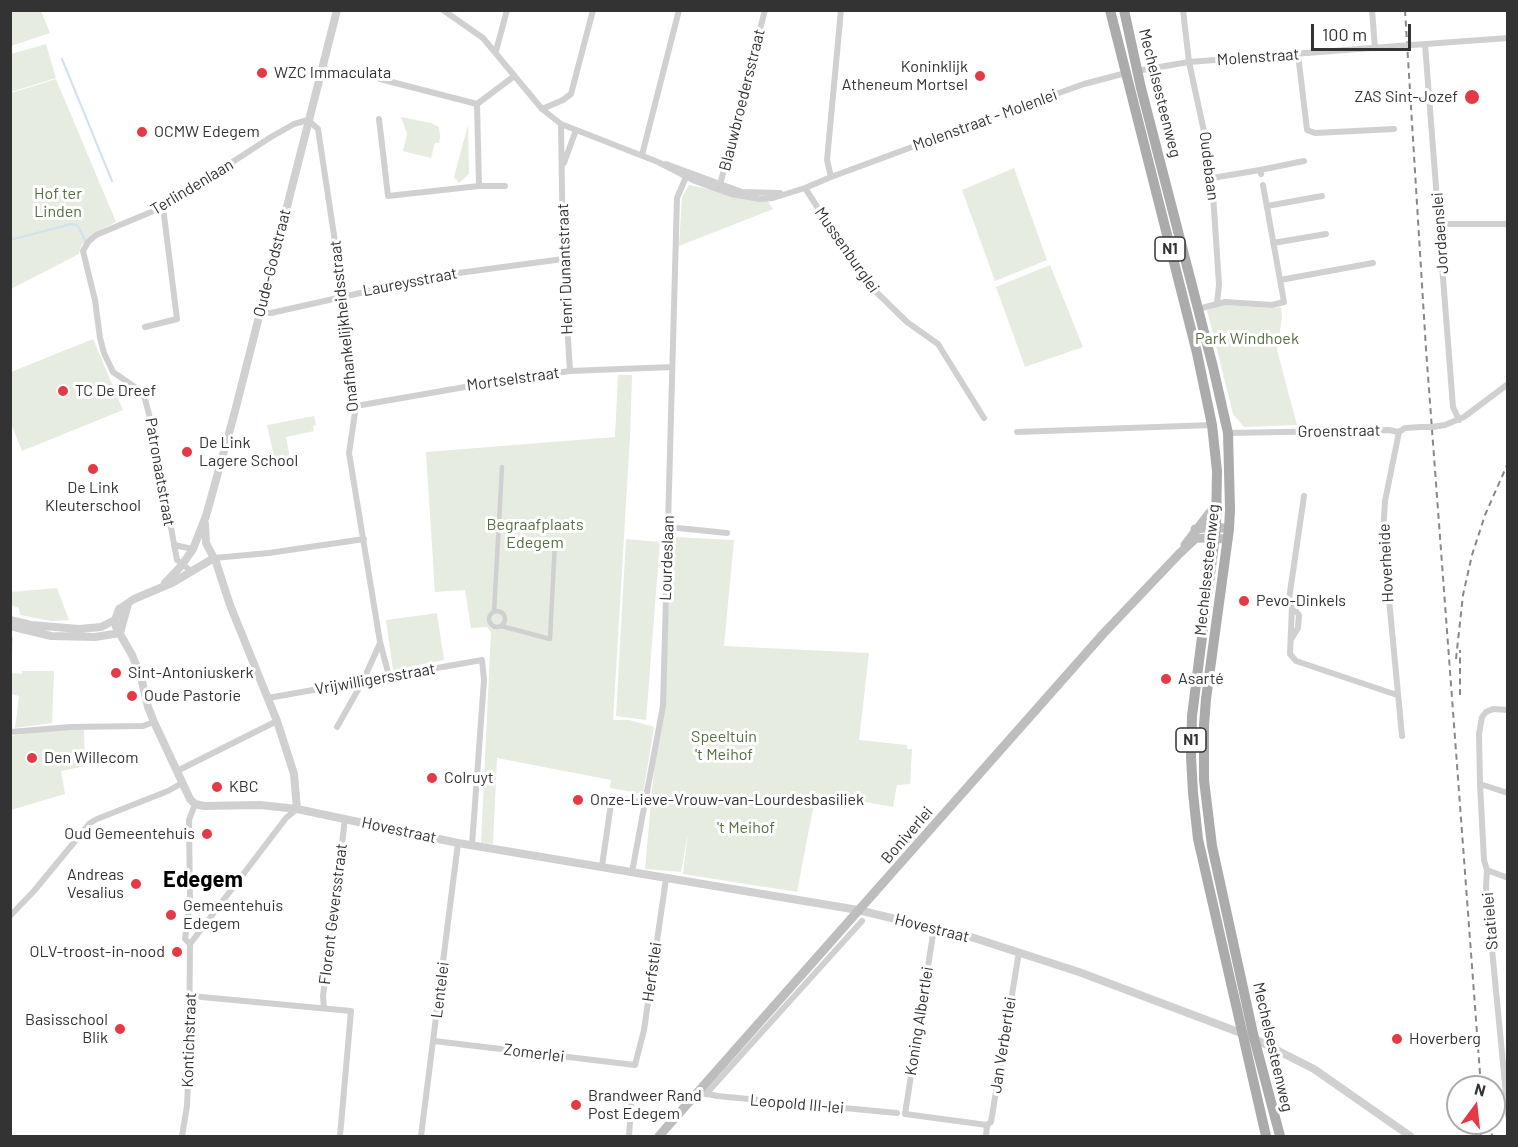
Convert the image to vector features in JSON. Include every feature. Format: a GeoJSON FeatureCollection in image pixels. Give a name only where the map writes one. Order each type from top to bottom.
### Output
{"type":"FeatureCollection","features":[{"type":"Feature","properties":{"kind":"main road","name":"Mechelsesteenweg"},"geometry":{"type":"LineString","coordinates":[[1110,10],[1132,72],[1198,309],[1227,433],[1228,534],[1206,699],[1204,780],[1212,846],[1266,1137]]}},
{"type":"Feature","properties":{"kind":"main road","name":"Mechelsesteenweg"},"geometry":{"type":"LineString","coordinates":[[1124,10],[1132,72],[1197,353],[1212,426],[1217,471],[1216,532],[1192,716],[1192,784],[1198,839],[1248,1036],[1280,1137]]}},
{"type":"Feature","properties":{"kind":"main road","name":"Boniverlei"},"geometry":{"type":"LineString","coordinates":[[1179,554],[1217,503]]}},
{"type":"Feature","properties":{"kind":"main road"},"geometry":{"type":"LineString","coordinates":[[1196,529],[1228,534]]}},
{"type":"Feature","properties":{"kind":"main road","name":"Boniverlei"},"geometry":{"type":"LineString","coordinates":[[659,1137],[702,1093],[858,910],[890,877],[1103,634],[1196,538],[1216,532]]}},
{"type":"Feature","properties":{"kind":"street","name":"Oude-Godstraat"},"geometry":{"type":"LineString","coordinates":[[164,584],[193,549],[206,516],[337,10]]}},
{"type":"Feature","properties":{"kind":"street"},"geometry":{"type":"LineString","coordinates":[[443,10],[470,27],[496,51],[513,76],[542,109],[561,124],[642,155],[686,177],[720,187]]}},
{"type":"Feature","properties":{"kind":"street"},"geometry":{"type":"LineString","coordinates":[[496,51],[507,10]]}},
{"type":"Feature","properties":{"kind":"street"},"geometry":{"type":"LineString","coordinates":[[542,109],[571,94],[593,10]]}},
{"type":"Feature","properties":{"kind":"street"},"geometry":{"type":"LineString","coordinates":[[642,155],[679,10]]}},
{"type":"Feature","properties":{"kind":"street","name":"Blauwbroedersstraat"},"geometry":{"type":"LineString","coordinates":[[720,187],[765,10]]}},
{"type":"Feature","properties":{"kind":"street"},"geometry":{"type":"LineString","coordinates":[[831,177],[827,160],[842,10]]}},
{"type":"Feature","properties":{"kind":"street","name":"Oudebaan"},"geometry":{"type":"LineString","coordinates":[[1183,10],[1189,62],[1207,138],[1212,178],[1219,285],[1217,303]]}},
{"type":"Feature","properties":{"kind":"street"},"geometry":{"type":"LineString","coordinates":[[1372,10],[1375,48]]}},
{"type":"Feature","properties":{"kind":"street","name":"Molenstraat"},"geometry":{"type":"LineString","coordinates":[[1189,62],[1508,38]]}},
{"type":"Feature","properties":{"kind":"street","name":"Jordaenslei"},"geometry":{"type":"LineString","coordinates":[[1425,44],[1453,407],[1459,420]]}},
{"type":"Feature","properties":{"kind":"street"},"geometry":{"type":"LineString","coordinates":[[1298,54],[1307,130],[1315,133],[1394,129]]}},
{"type":"Feature","properties":{"kind":"street","name":"Molenstraat - Molenlei"},"geometry":{"type":"LineString","coordinates":[[720,187],[742,192],[786,194],[1073,88],[1132,72],[1189,62]]}},
{"type":"Feature","properties":{"kind":"street"},"geometry":{"type":"LineString","coordinates":[[477,104],[513,76]]}},
{"type":"Feature","properties":{"kind":"street"},"geometry":{"type":"LineString","coordinates":[[380,79],[477,104]]}},
{"type":"Feature","properties":{"kind":"street"},"geometry":{"type":"LineString","coordinates":[[477,104],[479,186]]}},
{"type":"Feature","properties":{"kind":"street"},"geometry":{"type":"LineString","coordinates":[[379,119],[388,196],[479,186],[504,186]]}},
{"type":"Feature","properties":{"kind":"street","name":"Terlindenlaan"},"geometry":{"type":"LineString","coordinates":[[83,257],[85,246],[96,235],[164,207],[271,137],[294,124],[309,120]]}},
{"type":"Feature","properties":{"kind":"street","name":"Onafhankelijkheidsstraat"},"geometry":{"type":"LineString","coordinates":[[309,120],[318,129],[343,295],[356,406],[349,453],[380,642],[389,676]]}},
{"type":"Feature","properties":{"kind":"street","name":"Henri Dunantstraat"},"geometry":{"type":"LineString","coordinates":[[561,124],[563,259],[570,371]]}},
{"type":"Feature","properties":{"kind":"street","name":"Henri Dunantstraat"},"geometry":{"type":"LineString","coordinates":[[562,167],[576,130]]}},
{"type":"Feature","properties":{"kind":"street"},"geometry":{"type":"LineString","coordinates":[[1212,178],[1260,172],[1304,161]]}},
{"type":"Feature","properties":{"kind":"street"},"geometry":{"type":"LineString","coordinates":[[658,162],[676,166],[720,187]]}},
{"type":"Feature","properties":{"kind":"street","name":"Lourdeslaan"},"geometry":{"type":"LineString","coordinates":[[632,872],[663,706],[677,198],[686,177]]}},
{"type":"Feature","properties":{"kind":"street"},"geometry":{"type":"LineString","coordinates":[[1198,309],[1217,303],[1272,305],[1284,302],[1263,185]]}},
{"type":"Feature","properties":{"kind":"street","name":"Mussenburglei"},"geometry":{"type":"LineString","coordinates":[[805,188],[866,282],[907,322],[938,344],[984,418]]}},
{"type":"Feature","properties":{"kind":"street"},"geometry":{"type":"LineString","coordinates":[[1266,206],[1322,196]]}},
{"type":"Feature","properties":{"kind":"street"},"geometry":{"type":"LineString","coordinates":[[145,327],[177,319],[164,207]]}},
{"type":"Feature","properties":{"kind":"street"},"geometry":{"type":"LineString","coordinates":[[1440,224],[1508,224]]}},
{"type":"Feature","properties":{"kind":"street"},"geometry":{"type":"LineString","coordinates":[[1273,243],[1326,234]]}},
{"type":"Feature","properties":{"kind":"street","name":"Patronaatstraat"},"geometry":{"type":"LineString","coordinates":[[83,257],[95,300],[100,338],[108,364],[113,372],[142,392],[145,399],[153,430],[174,545],[193,549]]}},
{"type":"Feature","properties":{"kind":"street","name":"Laureysstraat"},"geometry":{"type":"LineString","coordinates":[[259,312],[271,313],[343,295],[436,276],[563,259]]}},
{"type":"Feature","properties":{"kind":"street"},"geometry":{"type":"LineString","coordinates":[[1280,280],[1373,263]]}},
{"type":"Feature","properties":{"kind":"street","name":"Mortselstraat"},"geometry":{"type":"LineString","coordinates":[[356,406],[570,371],[672,367]]}},
{"type":"Feature","properties":{"kind":"street","name":"Groenstraat"},"geometry":{"type":"LineString","coordinates":[[1227,433],[1389,430],[1399,432],[1406,428],[1442,426],[1459,420],[1508,384]]}},
{"type":"Feature","properties":{"kind":"street"},"geometry":{"type":"LineString","coordinates":[[1017,432],[1212,426]]}},
{"type":"Feature","properties":{"kind":"street","name":"Hoverheide"},"geometry":{"type":"LineString","coordinates":[[1399,432],[1385,501],[1383,536],[1402,736]]}},
{"type":"Feature","properties":{"kind":"street"},"geometry":{"type":"LineString","coordinates":[[502,467],[494,612],[489,617],[489,622],[495,627],[501,626],[550,639],[555,542]]}},
{"type":"Feature","properties":{"kind":"street"},"geometry":{"type":"LineString","coordinates":[[1304,496],[1289,598],[1292,606],[1290,654],[1296,661],[1397,695]]}},
{"type":"Feature","properties":{"kind":"street","name":"Oude-Godstraat"},"geometry":{"type":"LineString","coordinates":[[206,516],[206,543],[214,558],[230,605],[277,721],[294,774],[297,808]]}},
{"type":"Feature","properties":{"kind":"street"},"geometry":{"type":"LineString","coordinates":[[668,527],[727,533]]}},
{"type":"Feature","properties":{"kind":"street"},"geometry":{"type":"LineString","coordinates":[[195,804],[182,783],[154,722],[141,676],[120,633],[119,621],[129,603],[164,584],[172,583],[214,558],[269,553],[364,539]]}},
{"type":"Feature","properties":{"kind":"street"},"geometry":{"type":"LineString","coordinates":[[174,545],[177,560],[191,571]]}},
{"type":"Feature","properties":{"kind":"street"},"geometry":{"type":"LineString","coordinates":[[193,549],[206,549],[214,558]]}},
{"type":"Feature","properties":{"kind":"street"},"geometry":{"type":"LineString","coordinates":[[494,612],[501,613],[505,617],[501,626]]}},
{"type":"Feature","properties":{"kind":"street"},"geometry":{"type":"LineString","coordinates":[[10,620],[95,637],[120,633]]}},
{"type":"Feature","properties":{"kind":"street"},"geometry":{"type":"LineString","coordinates":[[10,626],[51,636],[79,633],[119,621]]}},
{"type":"Feature","properties":{"kind":"street"},"geometry":{"type":"LineString","coordinates":[[337,727],[363,681],[380,642]]}},
{"type":"Feature","properties":{"kind":"street","name":"Vrijwilligersstraat"},"geometry":{"type":"LineString","coordinates":[[268,698],[482,660],[484,680],[472,845]]}},
{"type":"Feature","properties":{"kind":"street","name":"Statielei"},"geometry":{"type":"LineString","coordinates":[[1508,710],[1492,709],[1486,712],[1479,726],[1484,860],[1487,870],[1486,886],[1508,1115]]}},
{"type":"Feature","properties":{"kind":"street"},"geometry":{"type":"LineString","coordinates":[[177,771],[277,721]]}},
{"type":"Feature","properties":{"kind":"street"},"geometry":{"type":"LineString","coordinates":[[10,732],[70,727],[143,726],[154,722]]}},
{"type":"Feature","properties":{"kind":"street"},"geometry":{"type":"LineString","coordinates":[[10,916],[45,879],[56,862],[90,823],[182,783]]}},
{"type":"Feature","properties":{"kind":"street"},"geometry":{"type":"LineString","coordinates":[[1480,784],[1508,794]]}},
{"type":"Feature","properties":{"kind":"street"},"geometry":{"type":"LineString","coordinates":[[602,866],[612,797],[646,803]]}},
{"type":"Feature","properties":{"kind":"street","name":"Hovestraat"},"geometry":{"type":"LineString","coordinates":[[195,804],[297,808],[458,843],[858,910],[934,927],[1079,972],[1248,1036],[1291,1055],[1314,1069],[1410,1137]]}},
{"type":"Feature","properties":{"kind":"street","name":"Kontichstraat"},"geometry":{"type":"LineString","coordinates":[[182,1137],[188,1086],[190,996],[190,944],[185,939],[190,901],[189,820],[195,804]]}},
{"type":"Feature","properties":{"kind":"street"},"geometry":{"type":"LineString","coordinates":[[190,944],[286,818],[297,808]]}},
{"type":"Feature","properties":{"kind":"street","name":"Florent Geversstraat"},"geometry":{"type":"LineString","coordinates":[[324,1008],[323,996],[345,819]]}},
{"type":"Feature","properties":{"kind":"street","name":"Lentelei"},"geometry":{"type":"LineString","coordinates":[[421,1137],[458,843]]}},
{"type":"Feature","properties":{"kind":"street"},"geometry":{"type":"LineString","coordinates":[[1487,870],[1508,878]]}},
{"type":"Feature","properties":{"kind":"street","name":"Herfstlei"},"geometry":{"type":"LineString","coordinates":[[635,1065],[644,1030],[666,879]]}},
{"type":"Feature","properties":{"kind":"street","name":"Boniverlei"},"geometry":{"type":"LineString","coordinates":[[702,1093],[862,921]]}},
{"type":"Feature","properties":{"kind":"street","name":"Koning Albertlei"},"geometry":{"type":"LineString","coordinates":[[934,927],[904,1114],[987,1125]]}},
{"type":"Feature","properties":{"kind":"street","name":"Jan Verbertlei"},"geometry":{"type":"LineString","coordinates":[[986,1137],[987,1125],[991,1122],[1019,952]]}},
{"type":"Feature","properties":{"kind":"street"},"geometry":{"type":"LineString","coordinates":[[190,996],[351,1011],[340,1137]]}},
{"type":"Feature","properties":{"kind":"street","name":"Zomerlei"},"geometry":{"type":"LineString","coordinates":[[434,1041],[635,1065]]}},
{"type":"Feature","properties":{"kind":"street","name":"Leopold III-lei"},"geometry":{"type":"LineString","coordinates":[[702,1093],[897,1113]]}},
{"type":"Feature","properties":{"kind":"street"},"geometry":{"type":"LineString","coordinates":[[629,1137],[632,1095]]}},
{"type":"Feature","properties":{"kind":"green space"},"geometry":{"type":"Polygon","coordinates":[[[11,10],[41,11],[50,33],[11,46],[11,10]]]}},
{"type":"Feature","properties":{"kind":"green space"},"geometry":{"type":"Polygon","coordinates":[[[46,44],[56,78],[11,92],[11,54],[46,44]]]}},
{"type":"Feature","properties":{"kind":"green space","name":"Hof ter Linden"},"geometry":{"type":"Polygon","coordinates":[[[56,79],[116,222],[92,234],[81,246],[79,254],[11,289],[11,93],[56,79]]]}},
{"type":"Feature","properties":{"kind":"green space"},"geometry":{"type":"Polygon","coordinates":[[[401,117],[431,123],[439,127],[439,143],[435,143],[431,158],[403,151],[407,134],[401,117]]]}},
{"type":"Feature","properties":{"kind":"green space"},"geometry":{"type":"Polygon","coordinates":[[[468,125],[469,174],[459,183],[454,177],[468,125]]]}},
{"type":"Feature","properties":{"kind":"green space"},"geometry":{"type":"Polygon","coordinates":[[[1014,168],[1047,260],[995,281],[962,190],[1014,168]]]}},
{"type":"Feature","properties":{"kind":"green space"},"geometry":{"type":"Polygon","coordinates":[[[689,185],[768,201],[773,209],[679,246],[682,197],[689,185]]]}},
{"type":"Feature","properties":{"kind":"green space"},"geometry":{"type":"Polygon","coordinates":[[[1050,265],[1083,347],[1025,367],[996,287],[1050,265]]]}},
{"type":"Feature","properties":{"kind":"green space","name":"Park Windhoek"},"geometry":{"type":"Polygon","coordinates":[[[1225,305],[1281,307],[1282,318],[1277,350],[1297,425],[1244,427],[1233,414],[1207,310],[1225,305]]]}},
{"type":"Feature","properties":{"kind":"green space","name":"TC De Dreef"},"geometry":{"type":"Polygon","coordinates":[[[93,339],[123,410],[22,451],[11,423],[11,372],[93,339]]]}},
{"type":"Feature","properties":{"kind":"green space","name":"Begraafplaats Edegem"},"geometry":{"type":"Polygon","coordinates":[[[618,375],[632,375],[613,720],[629,720],[654,727],[643,794],[610,788],[611,780],[497,758],[493,844],[481,843],[491,632],[487,627],[471,628],[465,590],[435,592],[426,452],[615,437],[618,375]]]}},
{"type":"Feature","properties":{"kind":"green space"},"geometry":{"type":"Polygon","coordinates":[[[314,416],[316,425],[313,426],[314,431],[286,437],[290,458],[275,461],[267,425],[314,416]]]}},
{"type":"Feature","properties":{"kind":"green space"},"geometry":{"type":"Polygon","coordinates":[[[675,537],[734,540],[724,646],[869,653],[859,740],[907,745],[907,749],[912,749],[910,784],[897,785],[893,807],[816,793],[797,892],[683,874],[688,833],[681,872],[645,869],[675,537]]]}},
{"type":"Feature","properties":{"kind":"green space"},"geometry":{"type":"Polygon","coordinates":[[[626,539],[660,542],[646,720],[616,716],[626,539]]]}},
{"type":"Feature","properties":{"kind":"green space"},"geometry":{"type":"Polygon","coordinates":[[[57,588],[69,620],[51,621],[20,615],[19,608],[11,605],[11,592],[57,588]]]}},
{"type":"Feature","properties":{"kind":"green space"},"geometry":{"type":"Polygon","coordinates":[[[437,613],[444,660],[393,670],[386,620],[437,613]]]}},
{"type":"Feature","properties":{"kind":"green space"},"geometry":{"type":"Polygon","coordinates":[[[10,637],[13,637],[11,673],[54,671],[52,723],[15,728],[19,696],[11,694],[10,637]]]}},
{"type":"Feature","properties":{"kind":"green space"},"geometry":{"type":"Polygon","coordinates":[[[50,730],[84,730],[85,766],[61,771],[65,794],[11,810],[10,736],[50,730]]]}},
{"type":"Feature","properties":{"kind":"waterway"},"geometry":{"type":"LineString","coordinates":[[62,59],[112,181]]}},
{"type":"Feature","properties":{"kind":"waterway"},"geometry":{"type":"LineString","coordinates":[[10,240],[71,224],[78,226],[85,240]]}},
{"type":"Feature","properties":{"kind":"railway"},"geometry":{"type":"LineString","coordinates":[[1405,10],[1426,349],[1480,1075]]}},
{"type":"Feature","properties":{"kind":"railway"},"geometry":{"type":"LineString","coordinates":[[1456,659],[1463,595],[1472,555],[1485,515],[1508,463]]}},
{"type":"Feature","properties":{"kind":"railway"},"geometry":{"type":"LineString","coordinates":[[1460,650],[1460,695]]}},
{"type":"Feature","properties":{"kind":"place","name":"WZC Immaculata"},"geometry":{"type":"Point","coordinates":[262,73]}},
{"type":"Feature","properties":{"kind":"place","name":"Koninklijk Atheneum Mortsel"},"geometry":{"type":"Point","coordinates":[980,76]}},
{"type":"Feature","properties":{"kind":"place","name":"ZAS Sint-Jozef"},"geometry":{"type":"Point","coordinates":[1472,97]}},
{"type":"Feature","properties":{"kind":"place","name":"OCMW Edegem"},"geometry":{"type":"Point","coordinates":[142,132]}},
{"type":"Feature","properties":{"kind":"place","name":"TC De Dreef"},"geometry":{"type":"Point","coordinates":[63,391]}},
{"type":"Feature","properties":{"kind":"place","name":"De Link Lagere School"},"geometry":{"type":"Point","coordinates":[187,452]}},
{"type":"Feature","properties":{"kind":"place","name":"De Link Kleuterschool"},"geometry":{"type":"Point","coordinates":[93,469]}},
{"type":"Feature","properties":{"kind":"place","name":"Pevo-Dinkels"},"geometry":{"type":"Point","coordinates":[1244,601]}},
{"type":"Feature","properties":{"kind":"place","name":"Sint-Antoniuskerk"},"geometry":{"type":"Point","coordinates":[116,673]}},
{"type":"Feature","properties":{"kind":"place","name":"Asarté"},"geometry":{"type":"Point","coordinates":[1166,679]}},
{"type":"Feature","properties":{"kind":"place","name":"Oude Pastorie"},"geometry":{"type":"Point","coordinates":[132,696]}},
{"type":"Feature","properties":{"kind":"place","name":"Den Willecom"},"geometry":{"type":"Point","coordinates":[32,758]}},
{"type":"Feature","properties":{"kind":"place","name":"Colruyt"},"geometry":{"type":"Point","coordinates":[432,778]}},
{"type":"Feature","properties":{"kind":"place","name":"KBC"},"geometry":{"type":"Point","coordinates":[217,787]}},
{"type":"Feature","properties":{"kind":"place","name":"Onze-Lieve-Vrouw-van-Lourdesbasiliek"},"geometry":{"type":"Point","coordinates":[578,800]}},
{"type":"Feature","properties":{"kind":"place","name":"Oud Gemeentehuis"},"geometry":{"type":"Point","coordinates":[207,834]}},
{"type":"Feature","properties":{"kind":"place","name":"Andreas Vesalius"},"geometry":{"type":"Point","coordinates":[136,884]}},
{"type":"Feature","properties":{"kind":"place","name":"Gemeentehuis Edegem"},"geometry":{"type":"Point","coordinates":[171,915]}},
{"type":"Feature","properties":{"kind":"place","name":"OLV-troost-in-nood"},"geometry":{"type":"Point","coordinates":[177,952]}},
{"type":"Feature","properties":{"kind":"place","name":"Basisschool Blik"},"geometry":{"type":"Point","coordinates":[120,1029]}},
{"type":"Feature","properties":{"kind":"place","name":"Hoverberg"},"geometry":{"type":"Point","coordinates":[1397,1039]}},
{"type":"Feature","properties":{"kind":"place","name":"Brandweer Rand Post Edegem"},"geometry":{"type":"Point","coordinates":[576,1105]}},
{"type":"Feature","properties":{"kind":"district","name":"Edegem"},"geometry":{"type":"Point","coordinates":[203,880]}},
{"type":"Feature","properties":{"kind":"park label","name":"Speeltuin 't Meihof"},"geometry":{"type":"Point","coordinates":[724,746]}},
{"type":"Feature","properties":{"kind":"park label","name":"'t Meihof"},"geometry":{"type":"Point","coordinates":[746,828]}}]}
